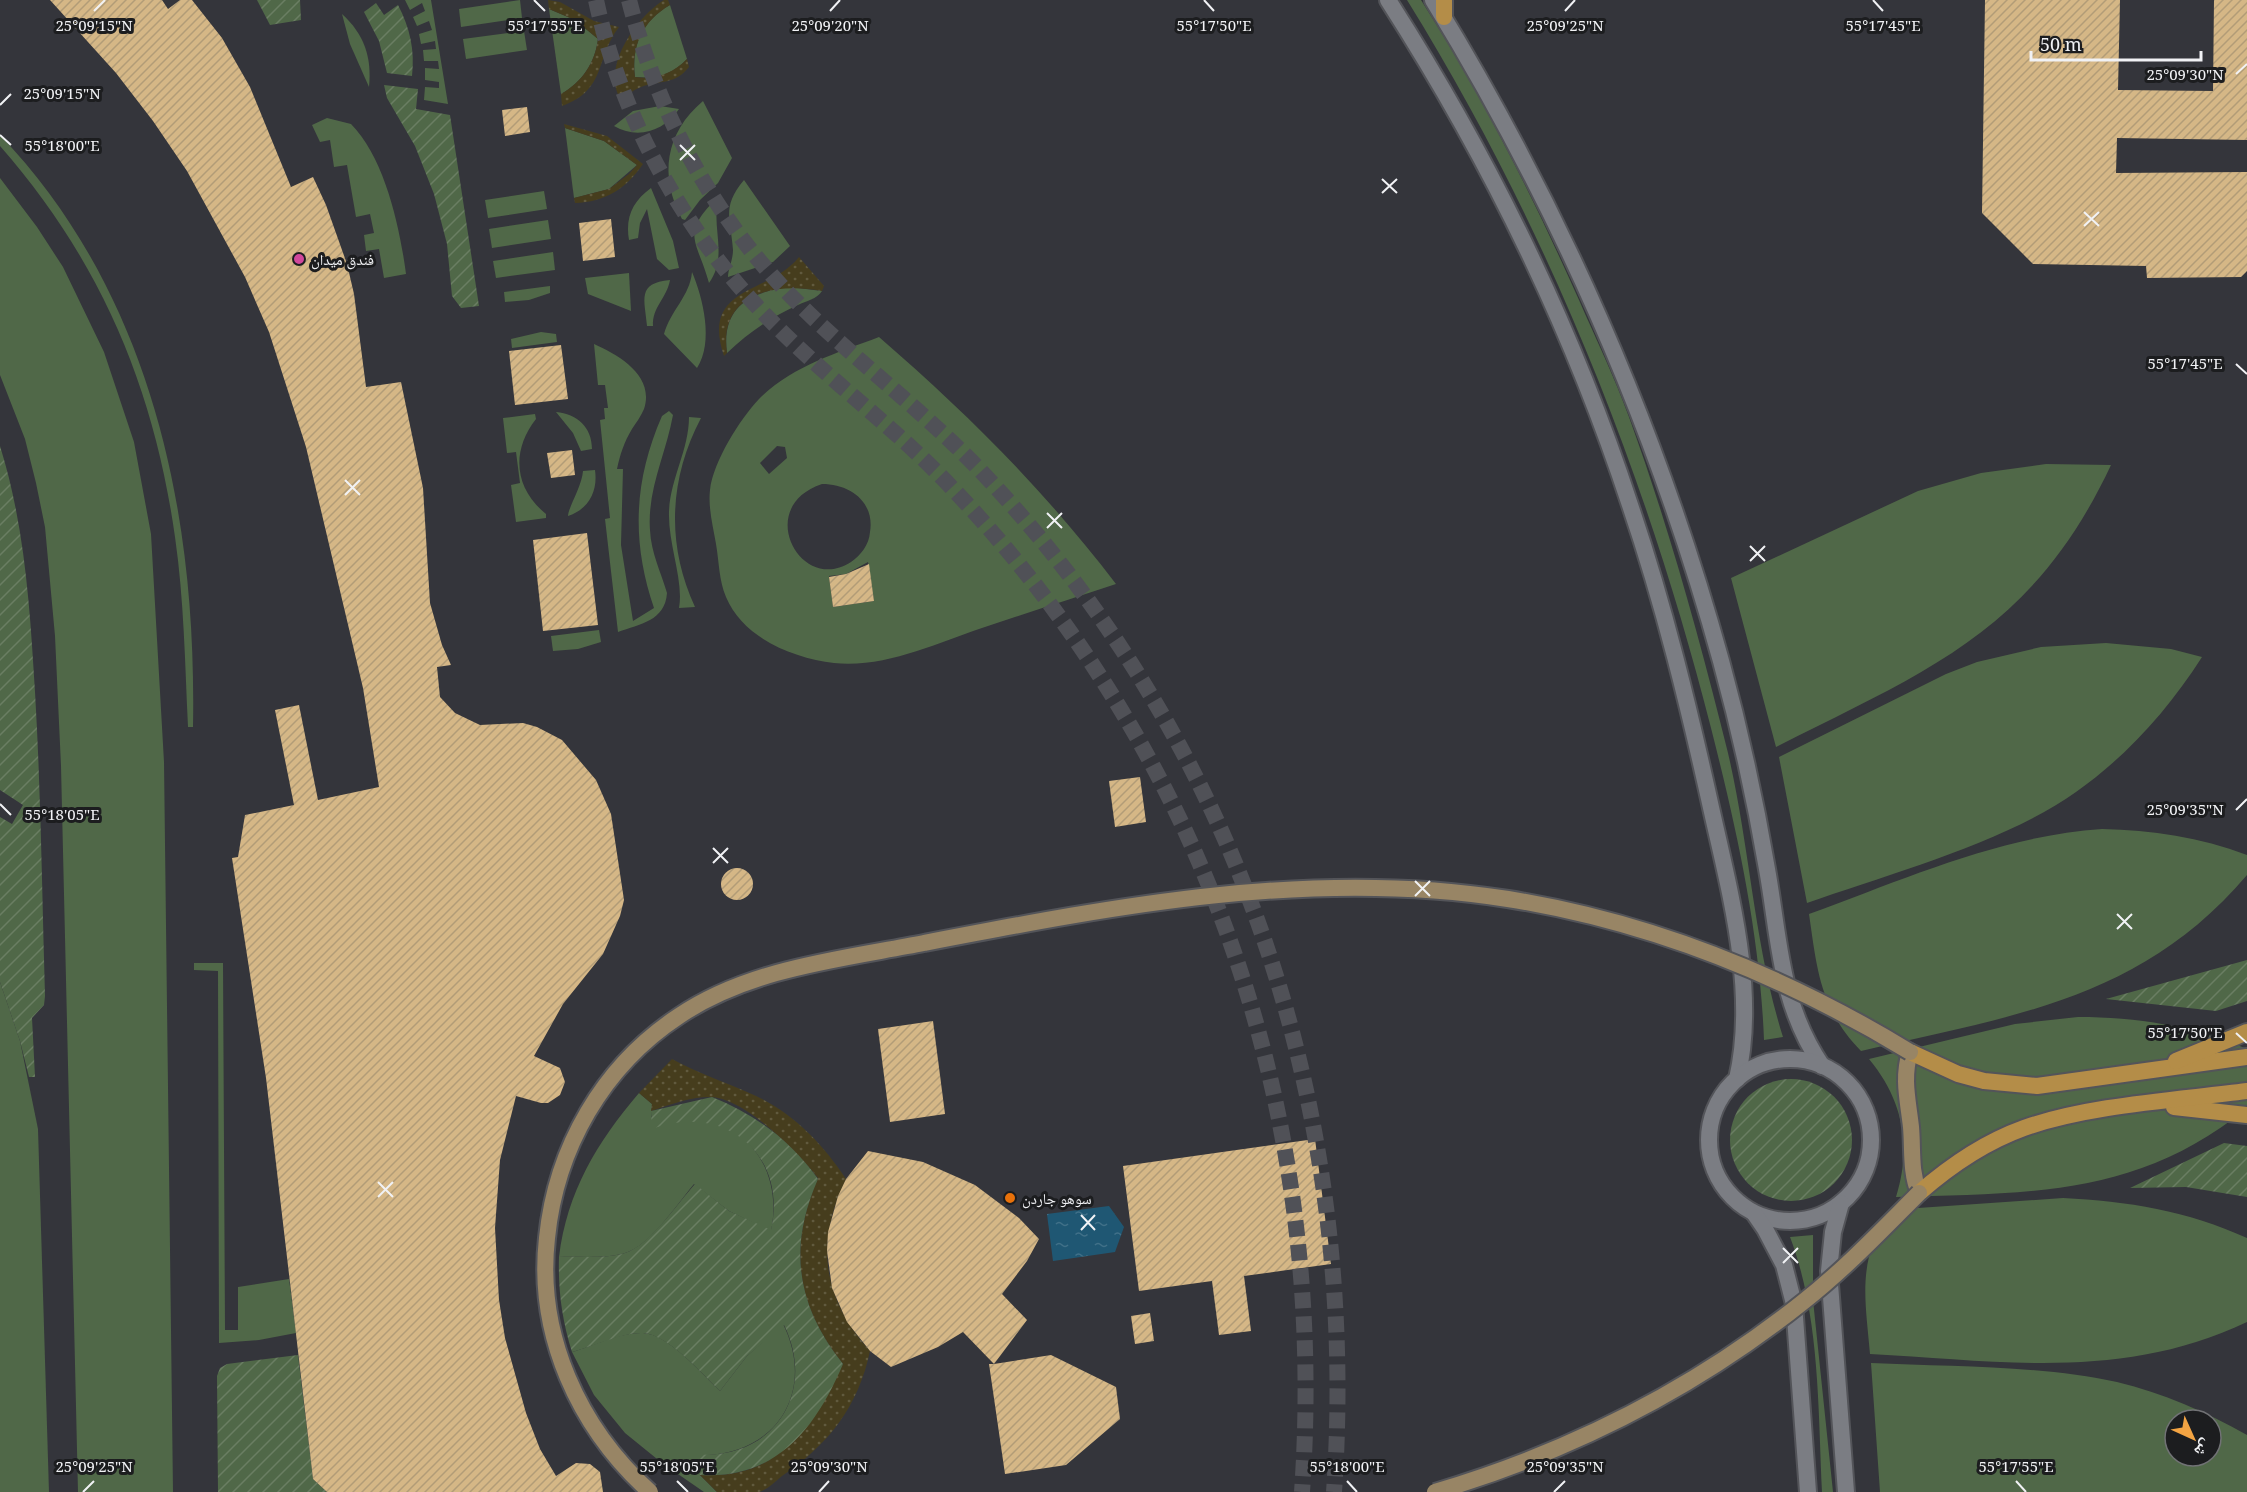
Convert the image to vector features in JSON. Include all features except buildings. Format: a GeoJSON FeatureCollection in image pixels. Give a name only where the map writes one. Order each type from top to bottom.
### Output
{"type":"FeatureCollection","features":[{"type":"Feature","properties":{"kind":"main road"},"geometry":{"type":"LineString","coordinates":[[1444,0],[1444,17]]}},
{"type":"Feature","properties":{"kind":"main road"},"geometry":{"type":"LineString","coordinates":[[650,1492],[606,1446],[579,1403],[563,1366],[548,1307],[546,1257],[549,1216],[559,1176],[578,1130],[611,1078],[653,1035],[695,1006],[732,987],[802,968],[1096,912],[1281,888],[1373,886],[1487,896],[1555,908],[1681,943],[1799,991],[1910,1052],[1958,1074],[2010,1085],[2037,1086],[2247,1057]]}},
{"type":"Feature","properties":{"kind":"main road"},"geometry":{"type":"LineString","coordinates":[[2151,1071],[2247,1032]]}},
{"type":"Feature","properties":{"kind":"main road"},"geometry":{"type":"LineString","coordinates":[[1910,1052],[1905,1083],[1911,1126],[1914,1177],[1919,1193]]}},
{"type":"Feature","properties":{"kind":"main road"},"geometry":{"type":"LineString","coordinates":[[1435,1492],[1526,1462],[1576,1441],[1624,1418],[1699,1376],[1804,1301],[1845,1266],[1919,1193],[1958,1161],[2025,1128],[2074,1114],[2247,1091]]}},
{"type":"Feature","properties":{"kind":"main road"},"geometry":{"type":"LineString","coordinates":[[2149,1104],[2247,1115]]}},
{"type":"Feature","properties":{"kind":"street"},"geometry":{"type":"LineString","coordinates":[[1433,0],[1510,132],[1553,215],[1627,384],[1660,469],[1707,610],[1736,717],[1758,820],[1786,989],[1801,1029],[1822,1066]]}},
{"type":"Feature","properties":{"kind":"street"},"geometry":{"type":"LineString","coordinates":[[1388,1],[1443,91],[1529,255],[1566,339],[1630,503],[1687,698],[1721,854],[1746,994],[1745,1037],[1737,1080]]}},
{"type":"Feature","properties":{"kind":"street"},"geometry":{"type":"LineString","coordinates":[[1754,1213],[1768,1218],[1799,1221],[1828,1212],[1841,1203],[1862,1178],[1871,1146],[1867,1113],[1850,1084],[1822,1066],[1808,1061],[1778,1060],[1749,1070],[1737,1080],[1720,1101],[1714,1113],[1709,1140],[1710,1154],[1720,1180],[1729,1193],[1754,1213],[1766,1229],[1784,1265],[1794,1304],[1808,1492]]}},
{"type":"Feature","properties":{"kind":"street"},"geometry":{"type":"LineString","coordinates":[[1841,1203],[1831,1251],[1830,1291],[1841,1404],[1846,1492]]}},
{"type":"Feature","properties":{"kind":"green space"},"geometry":{"type":"Polygon","coordinates":[[[257,0],[300,0],[301,20],[270,25],[257,0]]]}},
{"type":"Feature","properties":{"kind":"green space"},"geometry":{"type":"Polygon","coordinates":[[[405,0],[431,0],[448,104],[424,100],[425,87],[439,88],[439,82],[425,80],[425,68],[439,69],[438,61],[424,61],[423,50],[436,49],[435,41],[421,44],[419,34],[432,30],[429,21],[417,26],[413,17],[425,11],[422,3],[410,10],[405,0]]]}},
{"type":"Feature","properties":{"kind":"green space"},"geometry":{"type":"Polygon","coordinates":[[[520,0],[522,18],[461,27],[459,9],[520,0]]]}},
{"type":"Feature","properties":{"kind":"green space"},"geometry":{"type":"Polygon","coordinates":[[[1407,0],[1421,0],[1486,110],[1562,261],[1629,417],[1683,584],[1728,753],[1765,967],[1783,1037],[1764,1040],[1758,961],[1746,883],[1721,766],[1685,632],[1656,538],[1623,444],[1587,352],[1504,172],[1407,0]]]}},
{"type":"Feature","properties":{"kind":"green space"},"geometry":{"type":"Polygon","coordinates":[[[376,3],[384,15],[398,5],[411,39],[412,76],[387,73],[379,41],[364,12],[376,3]]]}},
{"type":"Feature","properties":{"kind":"green space"},"geometry":{"type":"Polygon","coordinates":[[[670,5],[687,59],[676,69],[663,75],[635,77],[635,55],[640,35],[660,11],[670,5]]]}},
{"type":"Feature","properties":{"kind":"green space"},"geometry":{"type":"Polygon","coordinates":[[[549,9],[575,20],[598,39],[591,64],[575,84],[561,94],[549,9]]]}},
{"type":"Feature","properties":{"kind":"green space"},"geometry":{"type":"Polygon","coordinates":[[[342,14],[356,30],[365,47],[370,76],[369,87],[350,44],[342,14]]]}},
{"type":"Feature","properties":{"kind":"green space"},"geometry":{"type":"Polygon","coordinates":[[[524,31],[527,50],[466,59],[463,39],[524,31]]]}},
{"type":"Feature","properties":{"kind":"green space"},"geometry":{"type":"Polygon","coordinates":[[[384,85],[418,89],[416,109],[450,115],[479,306],[461,308],[452,296],[447,244],[434,194],[415,146],[387,98],[384,85]]]}},
{"type":"Feature","properties":{"kind":"green space"},"geometry":{"type":"Polygon","coordinates":[[[703,101],[732,158],[718,183],[700,200],[685,220],[682,219],[670,187],[670,156],[680,127],[703,101]]]}},
{"type":"Feature","properties":{"kind":"green space"},"geometry":{"type":"Polygon","coordinates":[[[660,106],[679,109],[673,117],[658,128],[641,133],[614,126],[633,111],[660,106]]]}},
{"type":"Feature","properties":{"kind":"green space"},"geometry":{"type":"Polygon","coordinates":[[[327,118],[351,124],[373,155],[382,174],[395,215],[406,274],[384,278],[379,249],[366,251],[364,235],[374,233],[370,214],[356,217],[347,165],[334,167],[330,140],[320,142],[312,125],[327,118]]]}},
{"type":"Feature","properties":{"kind":"green space"},"geometry":{"type":"Polygon","coordinates":[[[565,128],[604,141],[637,165],[609,189],[574,198],[565,128]]]}},
{"type":"Feature","properties":{"kind":"green space"},"geometry":{"type":"Polygon","coordinates":[[[0,135],[52,197],[95,265],[129,336],[155,411],[174,488],[186,567],[192,647],[193,727],[188,727],[182,608],[175,537],[166,482],[137,377],[94,280],[67,234],[0,146],[0,135]]]}},
{"type":"Feature","properties":{"kind":"green space"},"geometry":{"type":"Polygon","coordinates":[[[0,178],[37,227],[63,267],[104,352],[134,442],[151,534],[164,762],[173,1492],[78,1492],[61,766],[55,636],[45,527],[36,483],[25,439],[0,375],[0,178]]]}},
{"type":"Feature","properties":{"kind":"green space"},"geometry":{"type":"Polygon","coordinates":[[[744,180],[790,246],[773,262],[728,277],[733,250],[730,206],[732,198],[744,180]]]}},
{"type":"Feature","properties":{"kind":"green space"},"geometry":{"type":"Polygon","coordinates":[[[651,188],[673,241],[679,268],[669,270],[657,259],[647,209],[640,223],[638,238],[629,240],[629,217],[639,198],[651,188]]]}},
{"type":"Feature","properties":{"kind":"green space"},"geometry":{"type":"Polygon","coordinates":[[[544,191],[547,209],[488,218],[485,200],[544,191]]]}},
{"type":"Feature","properties":{"kind":"green space"},"geometry":{"type":"Polygon","coordinates":[[[719,196],[716,219],[718,262],[709,283],[696,246],[695,229],[707,209],[719,196]]]}},
{"type":"Feature","properties":{"kind":"green space"},"geometry":{"type":"Polygon","coordinates":[[[548,220],[551,239],[492,248],[489,229],[548,220]]]}},
{"type":"Feature","properties":{"kind":"green space"},"geometry":{"type":"Polygon","coordinates":[[[553,252],[555,270],[496,278],[493,261],[553,252]]]}},
{"type":"Feature","properties":{"kind":"green space"},"geometry":{"type":"Polygon","coordinates":[[[692,272],[703,307],[706,333],[705,346],[697,368],[664,334],[688,289],[692,272]]]}},
{"type":"Feature","properties":{"kind":"green space"},"geometry":{"type":"Polygon","coordinates":[[[629,273],[631,311],[588,294],[585,278],[629,273]]]}},
{"type":"Feature","properties":{"kind":"green space"},"geometry":{"type":"Polygon","coordinates":[[[670,280],[655,313],[653,326],[647,326],[644,301],[647,289],[659,282],[670,280]]]}},
{"type":"Feature","properties":{"kind":"green space"},"geometry":{"type":"Polygon","coordinates":[[[550,286],[550,293],[529,300],[505,302],[504,292],[550,286]]]}},
{"type":"Feature","properties":{"kind":"green space"},"geometry":{"type":"Polygon","coordinates":[[[790,287],[822,291],[814,298],[760,326],[727,353],[726,337],[729,324],[741,305],[762,293],[790,287]]]}},
{"type":"Feature","properties":{"kind":"green space"},"geometry":{"type":"Polygon","coordinates":[[[541,332],[556,334],[557,342],[512,348],[511,339],[541,332]]]}},
{"type":"Feature","properties":{"kind":"green space"},"geometry":{"type":"Polygon","coordinates":[[[879,337],[944,395],[1004,454],[1062,517],[1116,584],[909,653],[872,662],[834,663],[802,656],[771,644],[744,624],[734,611],[724,591],[711,517],[710,490],[722,454],[744,418],[759,399],[772,388],[800,369],[879,337]],[[777,446],[760,463],[769,474],[787,458],[785,447],[777,446]],[[822,484],[801,495],[790,511],[788,527],[792,544],[802,558],[816,567],[833,569],[855,559],[864,549],[869,537],[871,521],[864,504],[851,491],[832,485],[822,484]],[[868,562],[846,574],[829,576],[833,607],[874,601],[868,562]]]}},
{"type":"Feature","properties":{"kind":"green space"},"geometry":{"type":"Polygon","coordinates":[[[594,344],[614,354],[632,368],[640,377],[646,397],[644,409],[627,439],[617,469],[623,469],[621,545],[633,621],[654,608],[642,559],[639,535],[641,487],[653,440],[662,416],[669,411],[673,415],[654,486],[650,515],[652,547],[667,593],[665,602],[662,610],[650,620],[618,632],[605,519],[610,518],[600,420],[605,419],[604,408],[608,408],[605,385],[598,385],[594,344]]]}},
{"type":"Feature","properties":{"kind":"green space"},"geometry":{"type":"Polygon","coordinates":[[[556,412],[564,413],[582,423],[589,434],[592,449],[581,451],[573,433],[556,412]]]}},
{"type":"Feature","properties":{"kind":"green space"},"geometry":{"type":"Polygon","coordinates":[[[535,414],[536,419],[523,444],[520,469],[527,493],[546,514],[546,518],[516,522],[511,485],[520,483],[516,452],[507,453],[503,418],[535,414]]]}},
{"type":"Feature","properties":{"kind":"green space"},"geometry":{"type":"Polygon","coordinates":[[[689,417],[701,418],[682,464],[675,512],[679,559],[695,607],[679,608],[679,586],[669,512],[670,500],[686,441],[689,417]]]}},
{"type":"Feature","properties":{"kind":"green space"},"geometry":{"type":"Polygon","coordinates":[[[0,446],[21,537],[35,692],[45,996],[44,1005],[32,1018],[35,1077],[29,1077],[20,1041],[0,982],[0,817],[12,824],[23,805],[0,790],[0,446]]]}},
{"type":"Feature","properties":{"kind":"green space"},"geometry":{"type":"Polygon","coordinates":[[[2046,464],[2111,465],[2081,522],[2047,568],[2011,607],[1972,639],[1929,667],[1776,747],[1731,578],[1918,491],[1981,473],[2046,464]]]}},
{"type":"Feature","properties":{"kind":"green space"},"geometry":{"type":"Polygon","coordinates":[[[595,470],[595,485],[587,504],[568,516],[583,471],[595,470]]]}},
{"type":"Feature","properties":{"kind":"green space"},"geometry":{"type":"Polygon","coordinates":[[[599,630],[601,642],[578,649],[553,651],[551,636],[599,630]]]}},
{"type":"Feature","properties":{"kind":"green space"},"geometry":{"type":"Polygon","coordinates":[[[2106,643],[2171,649],[2202,657],[2146,730],[2113,763],[2076,792],[2015,827],[1981,842],[1807,903],[1779,757],[1946,674],[1977,662],[2041,647],[2106,643]]]}},
{"type":"Feature","properties":{"kind":"green space"},"geometry":{"type":"Polygon","coordinates":[[[2102,829],[2139,831],[2212,843],[2247,855],[2247,875],[2206,917],[2163,950],[2118,976],[2070,997],[2021,1013],[1861,1051],[1847,1035],[1829,1004],[1823,987],[1809,914],[1989,850],[2026,840],[2102,829]]]}},
{"type":"Feature","properties":{"kind":"green space"},"geometry":{"type":"Polygon","coordinates":[[[2247,960],[2247,1001],[2216,1011],[2106,999],[2247,960]]]}},
{"type":"Feature","properties":{"kind":"green space"},"geometry":{"type":"Polygon","coordinates":[[[194,963],[223,963],[225,1330],[238,1330],[238,1287],[289,1279],[296,1333],[259,1340],[219,1343],[218,971],[194,970],[194,963]]]}},
{"type":"Feature","properties":{"kind":"green space"},"geometry":{"type":"Polygon","coordinates":[[[0,982],[20,1041],[38,1129],[49,1492],[0,1492],[0,982]]]}},
{"type":"Feature","properties":{"kind":"green space"},"geometry":{"type":"Polygon","coordinates":[[[2078,1017],[2164,1024],[2206,1034],[2247,1049],[2247,1108],[2206,1137],[2165,1159],[2123,1174],[2036,1191],[1896,1197],[1903,1160],[1901,1124],[1890,1091],[1869,1059],[2015,1024],[2078,1017]]]}},
{"type":"Feature","properties":{"kind":"green space"},"geometry":{"type":"Polygon","coordinates":[[[1791,1079],[1814,1083],[1834,1097],[1848,1117],[1852,1140],[1848,1163],[1834,1183],[1814,1197],[1791,1201],[1768,1197],[1748,1183],[1734,1163],[1730,1140],[1734,1117],[1748,1097],[1768,1083],[1791,1079]]]}},
{"type":"Feature","properties":{"kind":"green space"},"geometry":{"type":"Polygon","coordinates":[[[639,1093],[652,1104],[651,1117],[710,1122],[742,1137],[754,1149],[763,1163],[773,1196],[771,1231],[729,1211],[694,1184],[653,1233],[634,1249],[609,1256],[559,1257],[569,1211],[586,1169],[610,1130],[639,1093]]]}},
{"type":"Feature","properties":{"kind":"green space"},"geometry":{"type":"Polygon","coordinates":[[[712,1097],[743,1112],[771,1130],[796,1152],[818,1179],[803,1228],[800,1252],[802,1275],[815,1320],[843,1364],[820,1409],[806,1429],[772,1459],[751,1469],[727,1474],[700,1475],[695,1454],[722,1454],[746,1447],[766,1435],[781,1418],[791,1398],[795,1375],[793,1351],[784,1325],[747,1356],[720,1391],[684,1356],[653,1335],[635,1333],[572,1352],[561,1305],[559,1257],[609,1256],[634,1249],[663,1223],[695,1184],[729,1211],[771,1230],[774,1203],[770,1178],[760,1158],[745,1141],[726,1129],[703,1123],[678,1122],[652,1129],[651,1111],[712,1097]]]}},
{"type":"Feature","properties":{"kind":"green space"},"geometry":{"type":"Polygon","coordinates":[[[2224,1143],[2247,1146],[2247,1197],[2186,1187],[2130,1188],[2224,1143]]]}},
{"type":"Feature","properties":{"kind":"green space"},"geometry":{"type":"Polygon","coordinates":[[[2063,1198],[2134,1205],[2180,1214],[2247,1238],[2247,1322],[2201,1341],[2154,1353],[2108,1360],[2015,1363],[1870,1354],[1865,1297],[1868,1264],[1879,1229],[1889,1210],[2063,1198]]]}},
{"type":"Feature","properties":{"kind":"green space"},"geometry":{"type":"Polygon","coordinates":[[[1813,1235],[1813,1300],[1833,1492],[1822,1492],[1816,1363],[1812,1331],[1800,1267],[1790,1237],[1813,1235]]]}},
{"type":"Feature","properties":{"kind":"green space"},"geometry":{"type":"Polygon","coordinates":[[[783,1324],[792,1348],[795,1371],[792,1393],[784,1412],[772,1429],[755,1442],[733,1451],[708,1455],[700,1475],[717,1492],[704,1492],[662,1463],[625,1433],[594,1395],[572,1352],[634,1333],[653,1335],[674,1347],[720,1391],[747,1356],[783,1324]]]}},
{"type":"Feature","properties":{"kind":"green space"},"geometry":{"type":"Polygon","coordinates":[[[298,1355],[313,1479],[327,1492],[218,1492],[217,1376],[220,1368],[227,1364],[298,1355]]]}},
{"type":"Feature","properties":{"kind":"green space"},"geometry":{"type":"Polygon","coordinates":[[[1871,1363],[2058,1372],[2117,1382],[2151,1392],[2193,1408],[2163,1408],[2163,1468],[2223,1468],[2223,1423],[2247,1435],[2247,1492],[1880,1492],[1871,1363]]]}},
{"type":"Feature","properties":{"kind":"sand"},"geometry":{"type":"Polygon","coordinates":[[[548,0],[560,2],[594,21],[619,27],[587,91],[562,106],[561,94],[581,78],[591,64],[598,39],[575,20],[549,9],[548,0]]]}},
{"type":"Feature","properties":{"kind":"sand"},"geometry":{"type":"Polygon","coordinates":[[[668,0],[670,5],[646,26],[637,44],[635,77],[649,78],[663,75],[687,59],[689,67],[678,77],[641,87],[619,96],[615,83],[619,56],[634,29],[654,7],[668,0]]]}},
{"type":"Feature","properties":{"kind":"sand"},"geometry":{"type":"Polygon","coordinates":[[[564,124],[607,136],[643,164],[622,187],[614,192],[596,200],[575,203],[574,198],[609,189],[637,165],[604,141],[565,128],[564,124]]]}},
{"type":"Feature","properties":{"kind":"sand"},"geometry":{"type":"Polygon","coordinates":[[[799,257],[824,286],[822,291],[786,288],[754,296],[741,305],[731,317],[727,333],[727,353],[724,356],[719,333],[721,316],[729,303],[741,294],[771,279],[799,257]]]}},
{"type":"Feature","properties":{"kind":"sand"},"geometry":{"type":"Polygon","coordinates":[[[672,1059],[770,1103],[807,1131],[846,1179],[836,1202],[830,1225],[827,1247],[828,1269],[833,1290],[842,1311],[870,1351],[865,1371],[849,1407],[827,1437],[799,1464],[759,1492],[717,1492],[700,1475],[728,1474],[752,1468],[772,1458],[789,1445],[804,1428],[843,1364],[815,1320],[802,1275],[800,1252],[803,1228],[818,1178],[770,1128],[739,1106],[724,1099],[695,1098],[651,1111],[652,1104],[639,1093],[672,1059]]]}},
{"type":"Feature","properties":{"kind":"water"},"geometry":{"type":"Polygon","coordinates":[[[1109,1206],[1124,1227],[1115,1252],[1053,1261],[1047,1214],[1109,1206]]]}},
{"type":"Feature","properties":{"kind":"tunnel"},"geometry":{"type":"LineString","coordinates":[[596,0],[623,90],[641,134],[687,217],[745,293],[777,327],[933,468],[1044,596],[1121,710],[1184,829],[1234,954],[1271,1083],[1295,1217],[1305,1353],[1302,1492]]}},
{"type":"Feature","properties":{"kind":"tunnel"},"geometry":{"type":"LineString","coordinates":[[629,0],[641,42],[673,124],[693,164],[741,238],[799,304],[977,467],[1069,575],[1148,691],[1213,813],[1265,941],[1302,1074],[1326,1211],[1337,1350],[1334,1492]]}},
{"type":"Feature","properties":{"kind":"place","name":"فندق ميدان"},"geometry":{"type":"Point","coordinates":[299,259]}},
{"type":"Feature","properties":{"kind":"place","name":"سوهو جاردن"},"geometry":{"type":"Point","coordinates":[1010,1198]}}]}
